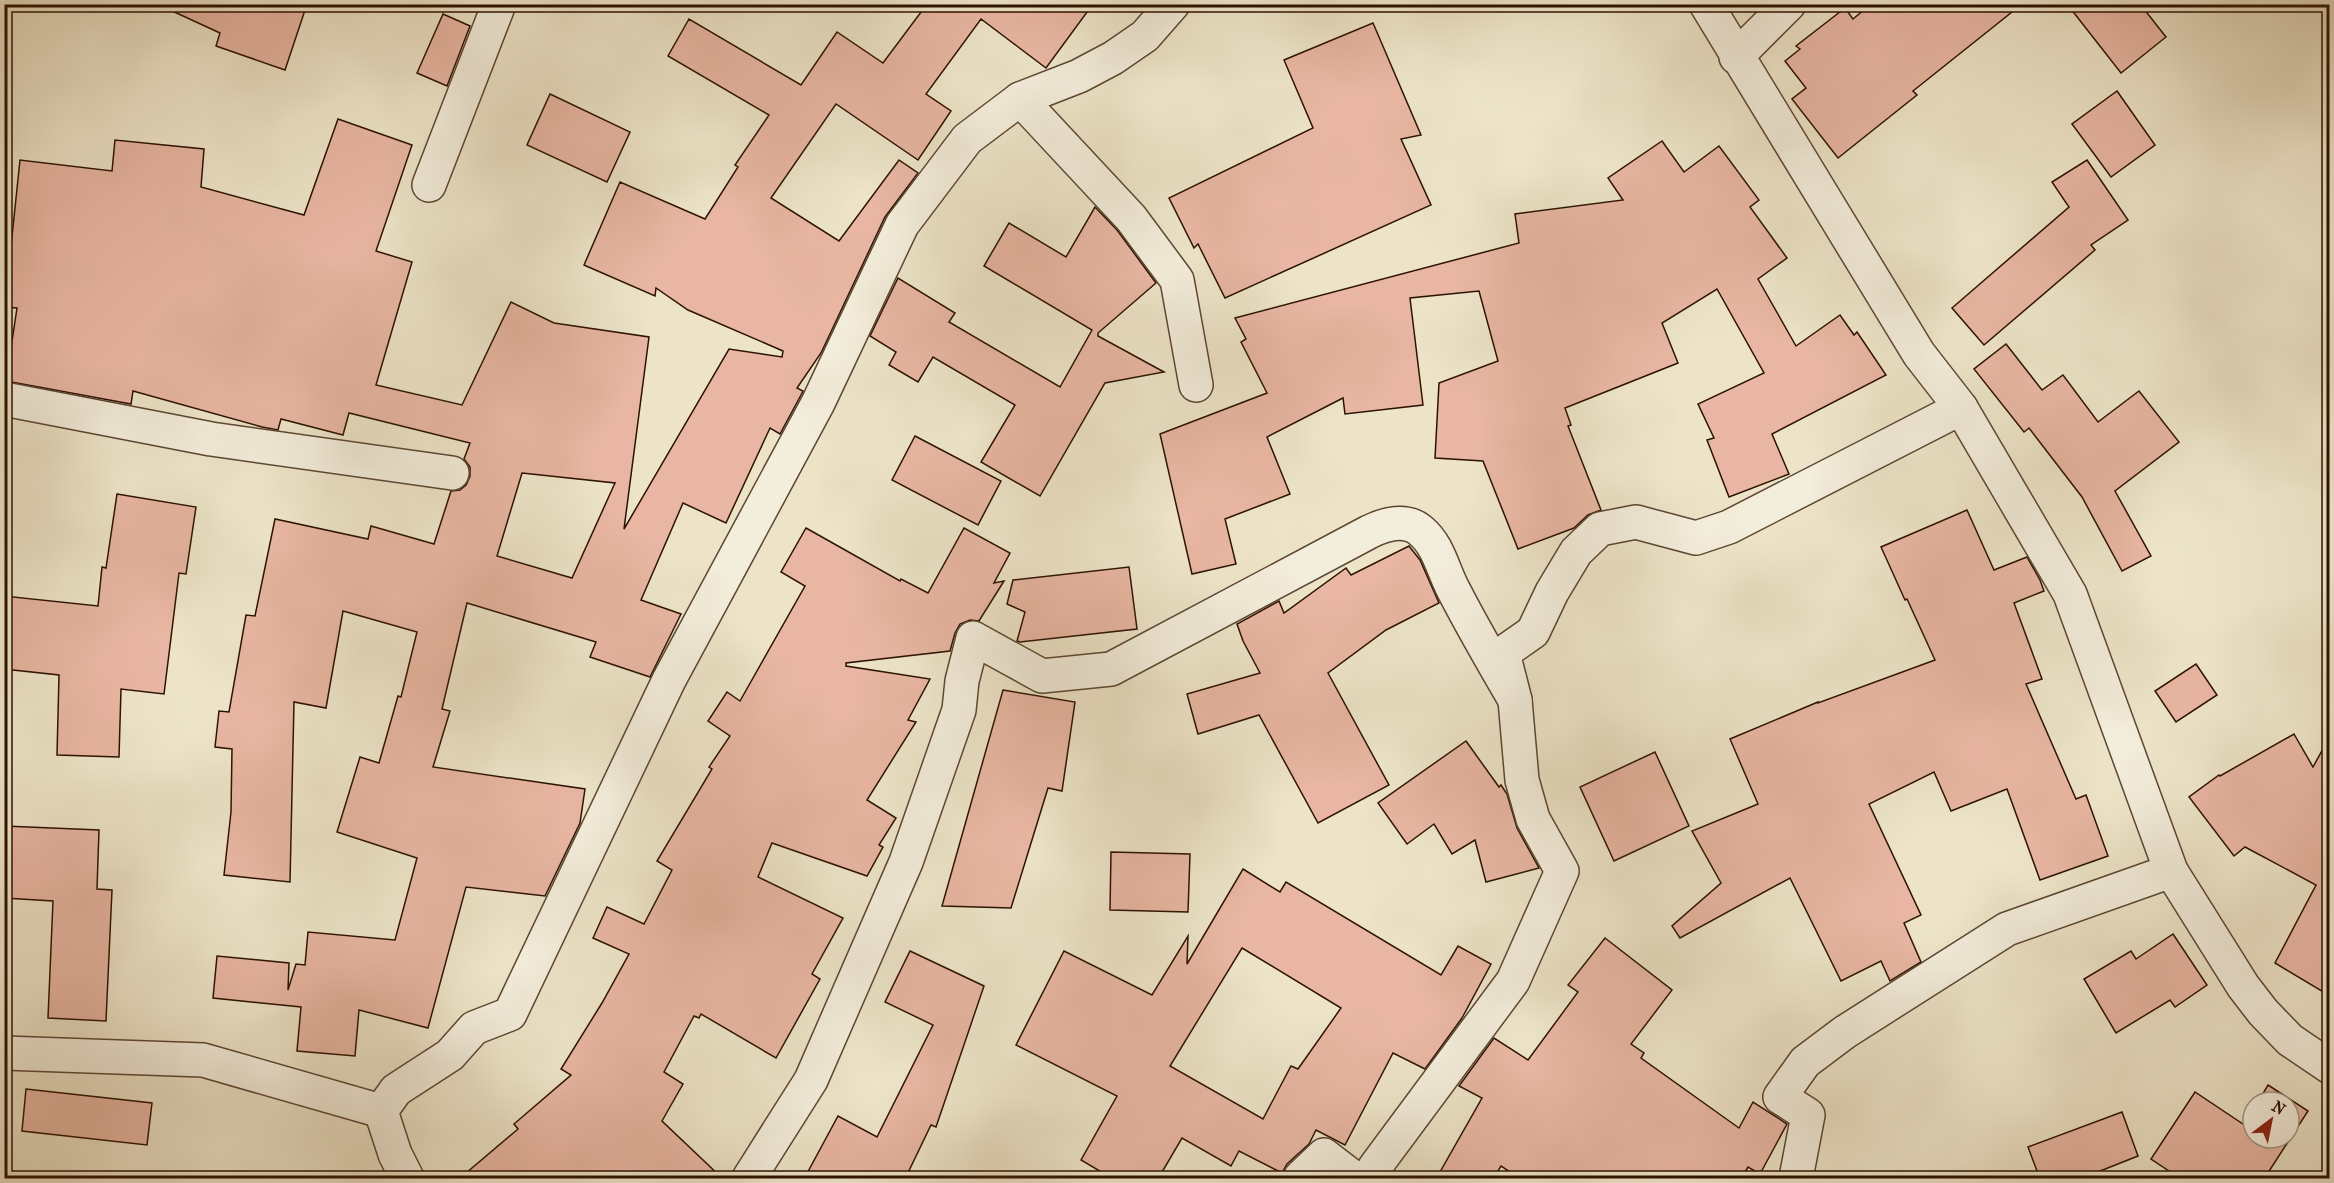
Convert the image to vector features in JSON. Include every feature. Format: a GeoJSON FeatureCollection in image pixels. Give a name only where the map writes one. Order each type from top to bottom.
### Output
{"type":"FeatureCollection","features":[{"type":"Feature","properties":{"kind":"street"},"geometry":{"type":"LineString","coordinates":[[429,185],[499,4]]}},
{"type":"Feature","properties":{"kind":"street"},"geometry":{"type":"LineString","coordinates":[[381,1111],[396,1090],[450,1054],[474,1028],[510,1014],[669,680],[818,403],[902,225],[968,139],[1020,99],[1079,76],[1113,58],[1145,36],[1173,4]]}},
{"type":"Feature","properties":{"kind":"street"},"geometry":{"type":"LineString","coordinates":[[1706,4],[1736,57],[1919,354],[1961,408],[2070,594],[2171,871],[2243,986],[2263,1012],[2290,1040],[2330,1067]]}},
{"type":"Feature","properties":{"kind":"street"},"geometry":{"type":"LineString","coordinates":[[1736,57],[1789,4]]}},
{"type":"Feature","properties":{"kind":"street"},"geometry":{"type":"LineString","coordinates":[[1020,99],[1131,218],[1177,280],[1196,385]]}},
{"type":"Feature","properties":{"kind":"street"},"geometry":{"type":"LineString","coordinates":[[4,399],[211,440],[452,473]]}},
{"type":"Feature","properties":{"kind":"street"},"geometry":{"type":"LineString","coordinates":[[1369,1179],[1375,1167],[1513,981],[1562,872],[1533,819],[1524,790],[1515,700],[1503,652],[1533,632],[1552,592],[1576,552],[1600,529],[1636,522],[1696,538],[1729,526],[1961,408]]}},
{"type":"Feature","properties":{"kind":"street"},"geometry":{"type":"LineString","coordinates":[[749,1179],[811,1080],[906,862],[959,710],[962,681],[973,638],[1042,676],[1111,669],[1369,532],[1396,523],[1407,524],[1420,530],[1431,541],[1453,590],[1515,700]]}},
{"type":"Feature","properties":{"kind":"street"},"geometry":{"type":"LineString","coordinates":[[1796,1179],[1808,1115],[1780,1097],[1805,1062],[1845,1032],[2007,929],[2171,871]]}},
{"type":"Feature","properties":{"kind":"street"},"geometry":{"type":"LineString","coordinates":[[4,1053],[203,1060],[381,1111]]}},
{"type":"Feature","properties":{"kind":"street"},"geometry":{"type":"LineString","coordinates":[[381,1111],[395,1154],[407,1179]]}},
{"type":"Feature","properties":{"kind":"street"},"geometry":{"type":"LineString","coordinates":[[1300,1179],[1324,1155],[1354,1179]]}},
{"type":"Feature","properties":{"kind":"building"},"geometry":{"type":"Polygon","coordinates":[[[157,4],[307,4],[285,70],[216,46],[220,33],[157,4]]]}},
{"type":"Feature","properties":{"kind":"building"},"geometry":{"type":"Polygon","coordinates":[[[927,4],[1093,4],[1046,68],[981,19],[926,94],[951,111],[918,160],[836,104],[771,198],[839,241],[899,160],[918,173],[885,217],[821,353],[797,388],[803,391],[801,395],[780,434],[770,428],[726,523],[683,503],[641,600],[681,614],[650,677],[590,657],[596,642],[467,603],[442,709],[450,711],[433,767],[585,789],[580,823],[545,896],[466,887],[428,1028],[359,1010],[355,1056],[297,1051],[301,1007],[213,998],[217,956],[289,963],[288,990],[296,964],[305,965],[308,932],[395,940],[417,858],[337,832],[360,757],[379,763],[398,696],[401,697],[417,632],[343,611],[326,708],[294,702],[290,882],[224,875],[231,812],[232,749],[215,747],[219,711],[229,712],[246,615],[255,616],[275,519],[368,539],[371,526],[434,544],[451,491],[460,490],[466,485],[470,476],[470,467],[464,459],[470,443],[349,413],[343,435],[281,419],[278,430],[133,391],[131,404],[6,381],[17,308],[4,307],[4,275],[8,275],[20,160],[112,171],[115,140],[204,149],[201,187],[304,215],[338,119],[412,145],[376,251],[412,262],[376,385],[462,405],[511,302],[554,323],[649,337],[624,529],[729,349],[782,357],[783,351],[688,310],[656,288],[655,296],[584,265],[620,182],[705,219],[738,167],[735,165],[769,115],[668,56],[689,19],[801,85],[837,32],[883,63],[927,4]],[[522,473],[497,556],[572,578],[615,483],[522,473]]]}},
{"type":"Feature","properties":{"kind":"building"},"geometry":{"type":"Polygon","coordinates":[[[1871,4],[2022,4],[1913,91],[1917,95],[1838,158],[1792,99],[1806,88],[1785,61],[1800,49],[1796,46],[1845,8],[1853,19],[1871,4]]]}},
{"type":"Feature","properties":{"kind":"building"},"geometry":{"type":"Polygon","coordinates":[[[2067,4],[2140,4],[2166,37],[2121,73],[2067,4]]]}},
{"type":"Feature","properties":{"kind":"building"},"geometry":{"type":"Polygon","coordinates":[[[443,14],[470,26],[447,86],[417,73],[443,14]]]}},
{"type":"Feature","properties":{"kind":"building"},"geometry":{"type":"Polygon","coordinates":[[[1373,23],[1421,135],[1401,139],[1431,205],[1225,298],[1198,244],[1194,248],[1169,198],[1313,128],[1284,60],[1373,23]]]}},
{"type":"Feature","properties":{"kind":"building"},"geometry":{"type":"Polygon","coordinates":[[[2117,91],[2155,145],[2111,177],[2072,124],[2117,91]]]}},
{"type":"Feature","properties":{"kind":"building"},"geometry":{"type":"Polygon","coordinates":[[[550,94],[630,132],[607,182],[527,145],[550,94]]]}},
{"type":"Feature","properties":{"kind":"building"},"geometry":{"type":"Polygon","coordinates":[[[1662,141],[1684,172],[1719,146],[1759,200],[1750,207],[1787,258],[1758,279],[1796,346],[1840,315],[1854,335],[1857,332],[1886,375],[1772,434],[1789,474],[1729,497],[1707,440],[1714,438],[1698,404],[1764,373],[1717,289],[1662,323],[1678,363],[1565,408],[1571,425],[1568,426],[1601,510],[1588,515],[1574,528],[1518,549],[1483,461],[1435,458],[1439,383],[1498,361],[1479,291],[1410,298],[1423,405],[1345,414],[1343,398],[1267,437],[1290,494],[1225,519],[1236,564],[1192,574],[1160,434],[1267,393],[1241,342],[1246,339],[1235,318],[1519,243],[1515,214],[1623,200],[1608,178],[1662,141]]]}},
{"type":"Feature","properties":{"kind":"building"},"geometry":{"type":"Polygon","coordinates":[[[2087,160],[2128,220],[2091,245],[2095,250],[1984,345],[1952,308],[2069,207],[2052,182],[2087,160]]]}},
{"type":"Feature","properties":{"kind":"building"},"geometry":{"type":"Polygon","coordinates":[[[1095,207],[1117,230],[1156,283],[1098,333],[1098,336],[1164,372],[1105,383],[1040,496],[981,462],[1015,405],[933,357],[918,382],[889,365],[896,352],[870,336],[898,278],[955,313],[949,322],[1060,387],[1092,330],[984,266],[1009,223],[1066,257],[1095,207]]]}},
{"type":"Feature","properties":{"kind":"building"},"geometry":{"type":"Polygon","coordinates":[[[2006,344],[2042,390],[2063,375],[2098,422],[2139,391],[2179,442],[2115,491],[2151,556],[2122,571],[2082,497],[2029,428],[2024,432],[1974,369],[2006,344]]]}},
{"type":"Feature","properties":{"kind":"building"},"geometry":{"type":"Polygon","coordinates":[[[915,436],[1001,481],[978,525],[892,480],[915,436]]]}},
{"type":"Feature","properties":{"kind":"building"},"geometry":{"type":"Polygon","coordinates":[[[117,494],[196,507],[186,574],[179,573],[164,694],[121,689],[119,757],[57,755],[59,675],[4,669],[4,596],[98,606],[102,567],[106,568],[117,494]]]}},
{"type":"Feature","properties":{"kind":"building"},"geometry":{"type":"Polygon","coordinates":[[[1967,510],[1994,570],[2027,557],[2040,580],[2044,591],[2014,603],[2042,679],[2026,684],[2076,799],[2086,795],[2108,856],[2040,880],[2007,789],[1951,811],[1934,772],[1869,804],[1921,915],[1904,923],[1921,962],[1890,981],[1881,961],[1841,981],[1790,878],[1680,938],[1672,926],[1721,883],[1692,831],[1758,804],[1730,739],[1818,702],[1935,660],[1881,547],[1967,510]]]}},
{"type":"Feature","properties":{"kind":"building"},"geometry":{"type":"Polygon","coordinates":[[[806,528],[900,581],[901,579],[928,593],[964,528],[1010,553],[994,583],[1004,581],[979,621],[970,620],[960,624],[950,651],[846,663],[846,666],[930,679],[908,720],[916,722],[867,800],[896,818],[879,845],[883,847],[867,876],[772,843],[758,877],[843,918],[812,974],[820,979],[776,1058],[701,1014],[699,1018],[694,1016],[664,1072],[683,1084],[662,1121],[723,1179],[459,1179],[518,1129],[514,1124],[571,1075],[561,1069],[629,954],[593,938],[607,907],[644,924],[672,870],[657,861],[712,769],[709,767],[730,736],[708,721],[727,692],[740,701],[805,586],[781,572],[806,528]]]}},
{"type":"Feature","properties":{"kind":"building"},"geometry":{"type":"Polygon","coordinates":[[[1409,546],[1420,560],[1439,603],[1386,630],[1328,673],[1389,785],[1318,823],[1259,715],[1198,734],[1187,694],[1260,673],[1237,624],[1279,601],[1284,613],[1346,568],[1351,575],[1409,546]]]}},
{"type":"Feature","properties":{"kind":"building"},"geometry":{"type":"Polygon","coordinates":[[[1129,567],[1137,629],[1017,641],[1025,612],[1007,604],[1013,580],[1129,567]]]}},
{"type":"Feature","properties":{"kind":"building"},"geometry":{"type":"Polygon","coordinates":[[[2196,664],[2217,695],[2176,722],[2155,691],[2196,664]]]}},
{"type":"Feature","properties":{"kind":"building"},"geometry":{"type":"Polygon","coordinates":[[[1003,690],[1075,702],[1062,791],[1048,788],[1011,908],[942,906],[1003,690]]]}},
{"type":"Feature","properties":{"kind":"building"},"geometry":{"type":"Polygon","coordinates":[[[2294,734],[2313,767],[2330,736],[2330,996],[2275,963],[2316,885],[2245,847],[2234,856],[2189,797],[2219,775],[2294,734]]]}},
{"type":"Feature","properties":{"kind":"building"},"geometry":{"type":"Polygon","coordinates":[[[1466,741],[1499,787],[1501,785],[1507,794],[1517,828],[1539,868],[1486,882],[1475,840],[1452,854],[1434,824],[1407,844],[1378,803],[1466,741]]]}},
{"type":"Feature","properties":{"kind":"building"},"geometry":{"type":"Polygon","coordinates":[[[1655,752],[1689,826],[1614,861],[1580,787],[1655,752]]]}},
{"type":"Feature","properties":{"kind":"building"},"geometry":{"type":"Polygon","coordinates":[[[4,826],[99,830],[97,889],[112,890],[106,1021],[48,1018],[53,901],[4,898],[4,826]]]}},
{"type":"Feature","properties":{"kind":"building"},"geometry":{"type":"Polygon","coordinates":[[[1111,852],[1190,854],[1188,912],[1110,910],[1111,852]]]}},
{"type":"Feature","properties":{"kind":"building"},"geometry":{"type":"Polygon","coordinates":[[[1243,869],[1280,892],[1286,882],[1441,975],[1458,946],[1491,964],[1462,1018],[1425,1069],[1393,1053],[1345,1145],[1316,1130],[1309,1144],[1287,1164],[1282,1173],[1239,1151],[1231,1166],[1182,1138],[1158,1179],[1113,1179],[1081,1160],[1117,1096],[1016,1045],[1064,951],[1152,995],[1188,936],[1187,964],[1243,869]],[[1242,948],[1170,1066],[1263,1119],[1291,1066],[1298,1069],[1341,1008],[1242,948]]]}},
{"type":"Feature","properties":{"kind":"building"},"geometry":{"type":"Polygon","coordinates":[[[2173,934],[2207,985],[2175,1007],[2170,1000],[2116,1033],[2084,979],[2131,951],[2136,959],[2173,934]]]}},
{"type":"Feature","properties":{"kind":"building"},"geometry":{"type":"Polygon","coordinates":[[[1605,938],[1672,990],[1631,1044],[1644,1053],[1641,1058],[1739,1128],[1753,1102],[1787,1124],[1760,1174],[1748,1167],[1741,1179],[1521,1179],[1501,1166],[1493,1179],[1436,1179],[1482,1098],[1459,1086],[1494,1038],[1528,1060],[1578,992],[1568,985],[1605,938]]]}},
{"type":"Feature","properties":{"kind":"building"},"geometry":{"type":"Polygon","coordinates":[[[910,951],[984,986],[936,1127],[931,1125],[905,1179],[804,1179],[838,1116],[877,1137],[933,1025],[885,1002],[910,951]]]}},
{"type":"Feature","properties":{"kind":"building"},"geometry":{"type":"Polygon","coordinates":[[[2268,1085],[2276,1090],[2265,1090],[2268,1085]]]}},
{"type":"Feature","properties":{"kind":"building"},"geometry":{"type":"Polygon","coordinates":[[[26,1089],[152,1103],[147,1145],[22,1131],[26,1089]]]}},
{"type":"Feature","properties":{"kind":"building"},"geometry":{"type":"Polygon","coordinates":[[[2195,1092],[2241,1123],[2241,1150],[2283,1150],[2264,1179],[2181,1179],[2151,1159],[2195,1092]]]}},
{"type":"Feature","properties":{"kind":"building"},"geometry":{"type":"Polygon","coordinates":[[[2301,1106],[2308,1111],[2301,1122],[2301,1106]]]}},
{"type":"Feature","properties":{"kind":"building"},"geometry":{"type":"Polygon","coordinates":[[[2122,1112],[2138,1156],[2080,1179],[2040,1179],[2028,1147],[2122,1112]]]}}]}
